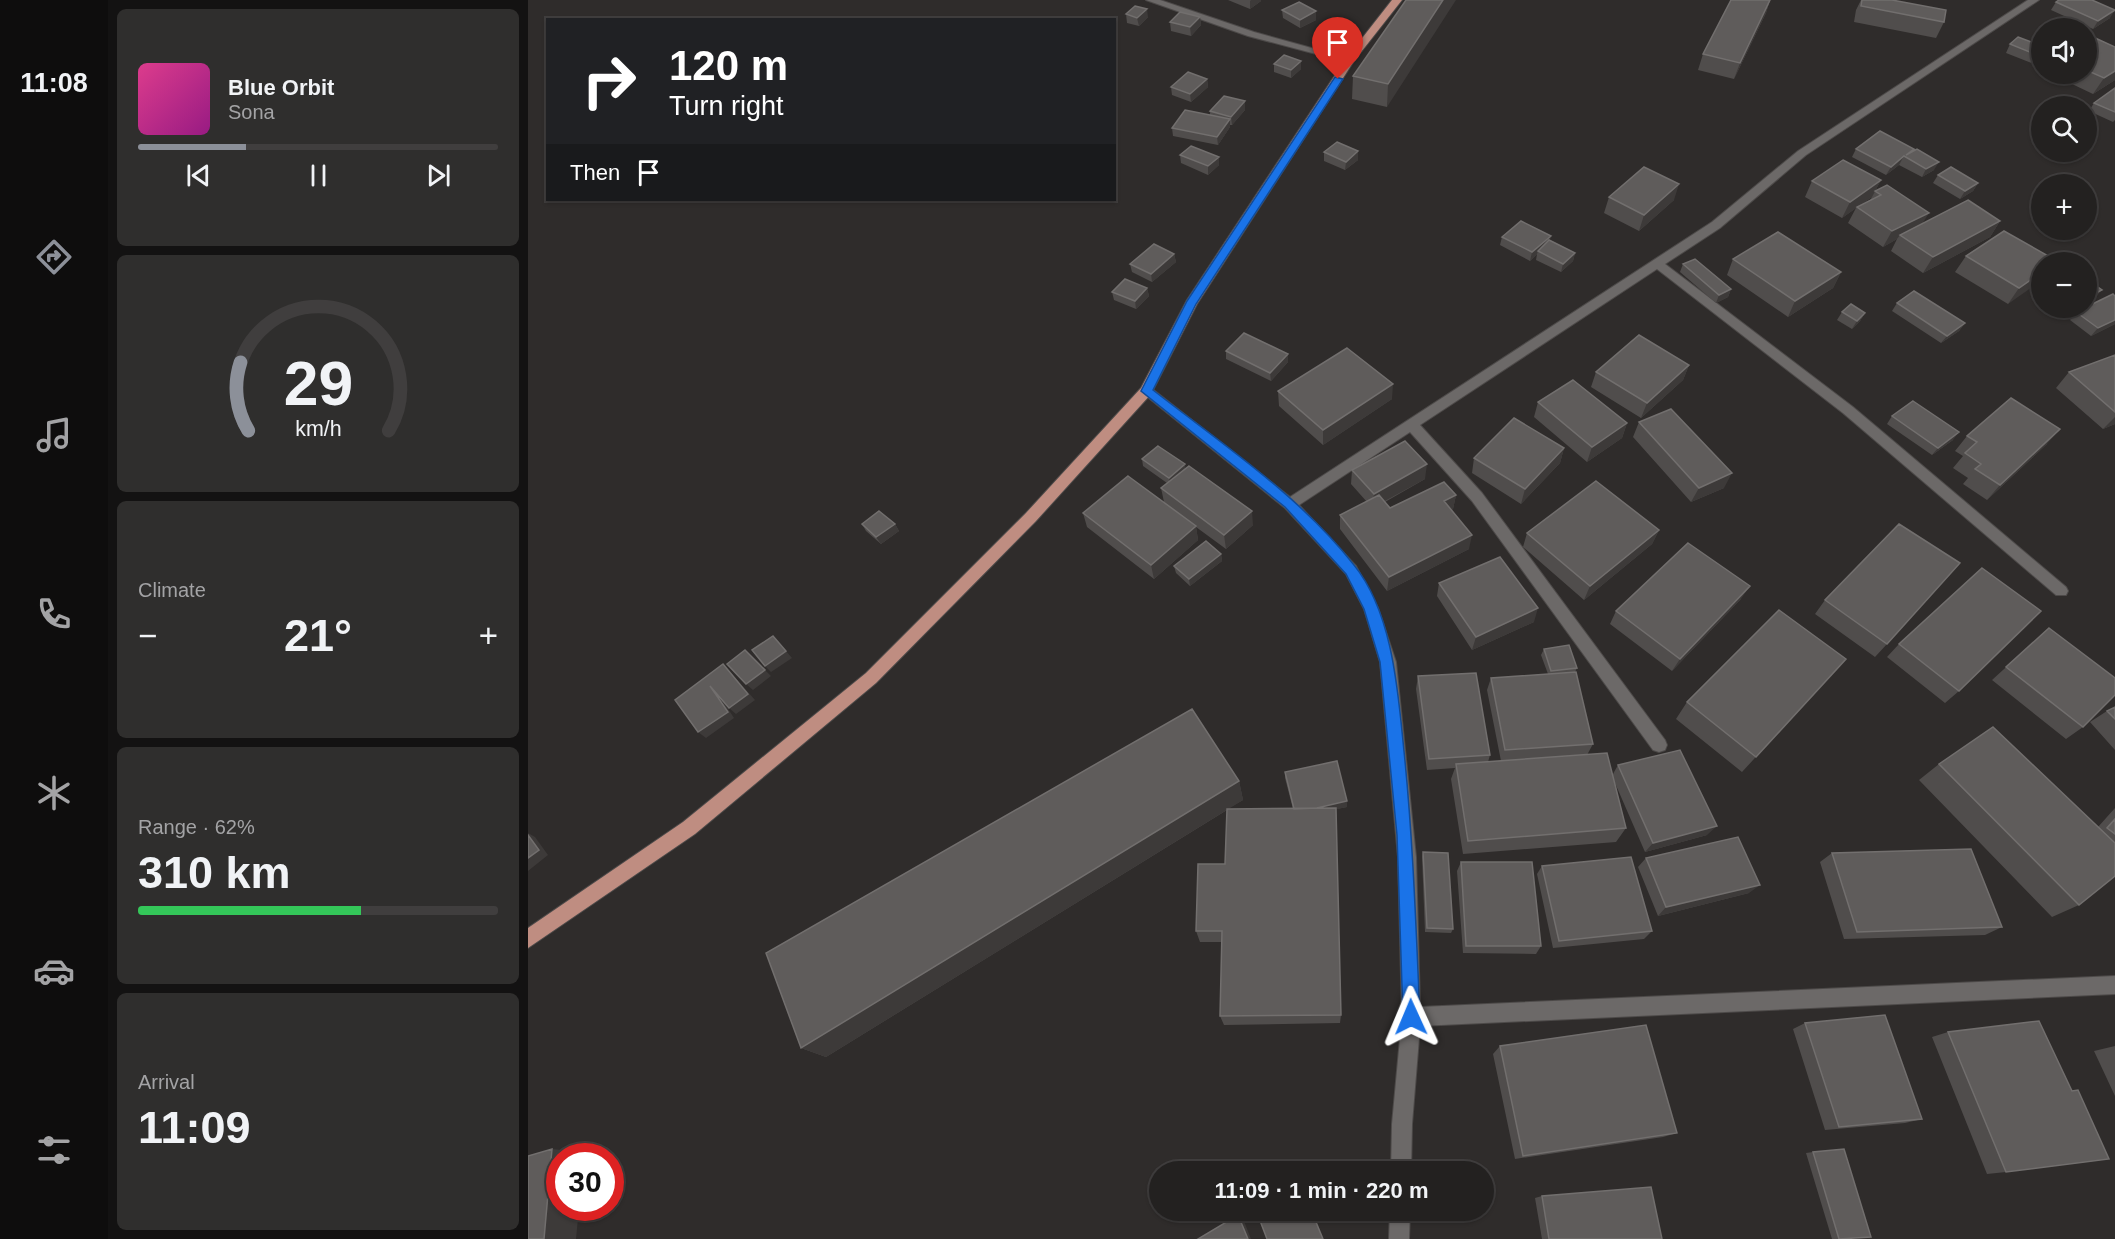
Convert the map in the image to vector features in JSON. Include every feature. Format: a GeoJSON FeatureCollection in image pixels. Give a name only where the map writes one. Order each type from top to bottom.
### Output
{"type":"FeatureCollection","features":[{"type":"Feature","properties":{"kind":"main road"},"geometry":{"type":"LineString","coordinates":[[528,939],[689,828],[871,678],[1031,517],[1146,391],[1191,303],[1350,60],[1397,0]]}},
{"type":"Feature","properties":{"kind":"street"},"geometry":{"type":"LineString","coordinates":[[1151,0],[1251,34],[1350,60]]}},
{"type":"Feature","properties":{"kind":"street"},"geometry":{"type":"LineString","coordinates":[[1290,504],[1716,225],[1802,153],[2034,0]]}},
{"type":"Feature","properties":{"kind":"street"},"geometry":{"type":"LineString","coordinates":[[1656,263],[1848,410],[2061,591]]}},
{"type":"Feature","properties":{"kind":"street"},"geometry":{"type":"LineString","coordinates":[[1146,391],[1290,504],[1351,570],[1371,608],[1388,662],[1407,857],[1411,1017],[1401,1161]]}},
{"type":"Feature","properties":{"kind":"street"},"geometry":{"type":"LineString","coordinates":[[1411,424],[1477,497],[1659,745]]}},
{"type":"Feature","properties":{"kind":"street"},"geometry":{"type":"LineString","coordinates":[[1411,1017],[1975,993],[2115,984]]}},
{"type":"Feature","properties":{"kind":"street"},"geometry":{"type":"LineString","coordinates":[[1399,1239],[1400,1221]]}},
{"type":"Feature","properties":{"kind":"building"},"geometry":{"type":"Polygon","coordinates":[[[1406,0],[1443,0],[1388,84],[1353,76],[1406,0]]]}},
{"type":"Feature","properties":{"kind":"building"},"geometry":{"type":"Polygon","coordinates":[[[1731,0],[1770,0],[1740,63],[1703,54],[1731,0]]]}},
{"type":"Feature","properties":{"kind":"building"},"geometry":{"type":"Polygon","coordinates":[[[1862,0],[1892,0],[1946,10],[1944,22],[1861,6],[1862,0]]]}},
{"type":"Feature","properties":{"kind":"building"},"geometry":{"type":"Polygon","coordinates":[[[2059,0],[2092,0],[2115,10],[2098,21],[2097,18],[2091,18],[2056,2],[2059,0]]]}},
{"type":"Feature","properties":{"kind":"building"},"geometry":{"type":"Polygon","coordinates":[[[1299,2],[1316,11],[1300,20],[1282,10],[1299,2]]]}},
{"type":"Feature","properties":{"kind":"building"},"geometry":{"type":"Polygon","coordinates":[[[1135,6],[1147,9],[1137,18],[1126,14],[1135,6]]]}},
{"type":"Feature","properties":{"kind":"building"},"geometry":{"type":"Polygon","coordinates":[[[1180,12],[1200,17],[1190,27],[1170,22],[1180,12]]]}},
{"type":"Feature","properties":{"kind":"building"},"geometry":{"type":"Polygon","coordinates":[[[2018,37],[2031,42],[2031,53],[2010,44],[2018,37]]]}},
{"type":"Feature","properties":{"kind":"building"},"geometry":{"type":"Polygon","coordinates":[[[2097,39],[2115,47],[2115,71],[2104,78],[2097,75],[2097,39]]]}},
{"type":"Feature","properties":{"kind":"building"},"geometry":{"type":"Polygon","coordinates":[[[1284,55],[1301,61],[1291,70],[1274,64],[1284,55]]]}},
{"type":"Feature","properties":{"kind":"building"},"geometry":{"type":"Polygon","coordinates":[[[1188,72],[1207,79],[1190,94],[1171,87],[1188,72]]]}},
{"type":"Feature","properties":{"kind":"building"},"geometry":{"type":"Polygon","coordinates":[[[2115,88],[2115,112],[2097,104],[2097,101],[2115,88]]]}},
{"type":"Feature","properties":{"kind":"building"},"geometry":{"type":"Polygon","coordinates":[[[1224,96],[1245,101],[1231,117],[1210,111],[1224,96]]]}},
{"type":"Feature","properties":{"kind":"building"},"geometry":{"type":"Polygon","coordinates":[[[1185,110],[1230,119],[1217,137],[1172,128],[1185,110]]]}},
{"type":"Feature","properties":{"kind":"building"},"geometry":{"type":"Polygon","coordinates":[[[1880,131],[1914,149],[1906,155],[1917,149],[1939,162],[1926,169],[1904,156],[1891,167],[1856,149],[1880,131]]]}},
{"type":"Feature","properties":{"kind":"building"},"geometry":{"type":"Polygon","coordinates":[[[1337,142],[1358,151],[1346,162],[1324,152],[1337,142]]]}},
{"type":"Feature","properties":{"kind":"building"},"geometry":{"type":"Polygon","coordinates":[[[1191,146],[1219,157],[1208,166],[1180,155],[1191,146]]]}},
{"type":"Feature","properties":{"kind":"building"},"geometry":{"type":"Polygon","coordinates":[[[1843,160],[1881,180],[1850,202],[1812,181],[1843,160]]]}},
{"type":"Feature","properties":{"kind":"building"},"geometry":{"type":"Polygon","coordinates":[[[1644,167],[1679,184],[1644,215],[1609,197],[1644,167]]]}},
{"type":"Feature","properties":{"kind":"building"},"geometry":{"type":"Polygon","coordinates":[[[1951,167],[1978,183],[1965,191],[1938,175],[1951,167]]]}},
{"type":"Feature","properties":{"kind":"building"},"geometry":{"type":"Polygon","coordinates":[[[1887,185],[1929,213],[1892,231],[1857,207],[1881,195],[1875,191],[1887,185]]]}},
{"type":"Feature","properties":{"kind":"building"},"geometry":{"type":"Polygon","coordinates":[[[1968,200],[2000,221],[1933,257],[1900,235],[1968,200]]]}},
{"type":"Feature","properties":{"kind":"building"},"geometry":{"type":"Polygon","coordinates":[[[1521,221],[1551,236],[1532,252],[1502,237],[1521,221]]]}},
{"type":"Feature","properties":{"kind":"building"},"geometry":{"type":"Polygon","coordinates":[[[2004,231],[2041,252],[2031,252],[2031,280],[2019,288],[1966,256],[2004,231]]]}},
{"type":"Feature","properties":{"kind":"building"},"geometry":{"type":"Polygon","coordinates":[[[1778,232],[1841,272],[1795,301],[1733,259],[1778,232]]]}},
{"type":"Feature","properties":{"kind":"building"},"geometry":{"type":"Polygon","coordinates":[[[1549,240],[1575,253],[1563,264],[1538,251],[1549,240]]]}},
{"type":"Feature","properties":{"kind":"building"},"geometry":{"type":"Polygon","coordinates":[[[1154,244],[1174,254],[1151,274],[1130,264],[1154,244]]]}},
{"type":"Feature","properties":{"kind":"building"},"geometry":{"type":"Polygon","coordinates":[[[1695,259],[1731,289],[1719,295],[1683,264],[1695,259]]]}},
{"type":"Feature","properties":{"kind":"building"},"geometry":{"type":"Polygon","coordinates":[[[1125,279],[1147,288],[1135,301],[1112,292],[1125,279]]]}},
{"type":"Feature","properties":{"kind":"building"},"geometry":{"type":"Polygon","coordinates":[[[1914,291],[1965,323],[1947,336],[1897,303],[1914,291]]]}},
{"type":"Feature","properties":{"kind":"building"},"geometry":{"type":"Polygon","coordinates":[[[2113,294],[2115,296],[2115,320],[2098,328],[2084,318],[2097,318],[2097,302],[2113,294]]]}},
{"type":"Feature","properties":{"kind":"building"},"geometry":{"type":"Polygon","coordinates":[[[1851,304],[1865,313],[1857,321],[1842,312],[1851,304]]]}},
{"type":"Feature","properties":{"kind":"building"},"geometry":{"type":"Polygon","coordinates":[[[1244,333],[1288,354],[1270,373],[1226,351],[1244,333]]]}},
{"type":"Feature","properties":{"kind":"building"},"geometry":{"type":"Polygon","coordinates":[[[1639,335],[1689,365],[1647,403],[1596,372],[1639,335]]]}},
{"type":"Feature","properties":{"kind":"building"},"geometry":{"type":"Polygon","coordinates":[[[1347,348],[1393,384],[1323,430],[1278,391],[1347,348]]]}},
{"type":"Feature","properties":{"kind":"building"},"geometry":{"type":"Polygon","coordinates":[[[2115,355],[2115,412],[2069,372],[2115,355]]]}},
{"type":"Feature","properties":{"kind":"building"},"geometry":{"type":"Polygon","coordinates":[[[1573,380],[1627,423],[1592,447],[1538,402],[1573,380]]]}},
{"type":"Feature","properties":{"kind":"building"},"geometry":{"type":"Polygon","coordinates":[[[2011,398],[2060,429],[2000,485],[1975,469],[1981,464],[1965,453],[1977,442],[1967,436],[2011,398]]]}},
{"type":"Feature","properties":{"kind":"building"},"geometry":{"type":"Polygon","coordinates":[[[1913,401],[1959,432],[1938,448],[1892,416],[1913,401]]]}},
{"type":"Feature","properties":{"kind":"building"},"geometry":{"type":"Polygon","coordinates":[[[1671,409],[1732,473],[1699,488],[1639,422],[1671,409]]]}},
{"type":"Feature","properties":{"kind":"building"},"geometry":{"type":"Polygon","coordinates":[[[1514,418],[1564,448],[1525,489],[1474,458],[1514,418]]]}},
{"type":"Feature","properties":{"kind":"building"},"geometry":{"type":"Polygon","coordinates":[[[1405,441],[1427,464],[1374,494],[1352,470],[1405,441]]]}},
{"type":"Feature","properties":{"kind":"building"},"geometry":{"type":"Polygon","coordinates":[[[1158,446],[1185,464],[1169,478],[1142,459],[1158,446]]]}},
{"type":"Feature","properties":{"kind":"building"},"geometry":{"type":"Polygon","coordinates":[[[1189,466],[1252,511],[1224,535],[1161,488],[1189,466]]]}},
{"type":"Feature","properties":{"kind":"building"},"geometry":{"type":"Polygon","coordinates":[[[1128,476],[1196,526],[1151,565],[1083,513],[1128,476]]]}},
{"type":"Feature","properties":{"kind":"building"},"geometry":{"type":"Polygon","coordinates":[[[1596,481],[1659,530],[1590,586],[1527,533],[1596,481]]]}},
{"type":"Feature","properties":{"kind":"building"},"geometry":{"type":"Polygon","coordinates":[[[1444,482],[1456,495],[1444,501],[1472,535],[1389,577],[1340,515],[1379,495],[1390,508],[1444,482]]]}},
{"type":"Feature","properties":{"kind":"building"},"geometry":{"type":"Polygon","coordinates":[[[879,511],[895,524],[876,537],[862,524],[879,511]]]}},
{"type":"Feature","properties":{"kind":"building"},"geometry":{"type":"Polygon","coordinates":[[[1899,524],[1960,563],[1887,644],[1825,600],[1899,524]]]}},
{"type":"Feature","properties":{"kind":"building"},"geometry":{"type":"Polygon","coordinates":[[[1206,541],[1221,554],[1189,579],[1174,566],[1206,541]]]}},
{"type":"Feature","properties":{"kind":"building"},"geometry":{"type":"Polygon","coordinates":[[[1688,543],[1750,586],[1680,659],[1616,611],[1688,543]]]}},
{"type":"Feature","properties":{"kind":"building"},"geometry":{"type":"Polygon","coordinates":[[[1500,557],[1538,608],[1476,637],[1439,583],[1500,557]]]}},
{"type":"Feature","properties":{"kind":"building"},"geometry":{"type":"Polygon","coordinates":[[[1982,568],[2041,611],[1959,691],[1899,644],[1982,568]]]}},
{"type":"Feature","properties":{"kind":"building"},"geometry":{"type":"Polygon","coordinates":[[[1779,610],[1846,659],[1756,757],[1687,702],[1779,610]]]}},
{"type":"Feature","properties":{"kind":"building"},"geometry":{"type":"Polygon","coordinates":[[[2049,628],[2115,678],[2115,695],[2083,727],[2006,667],[2049,628]]]}},
{"type":"Feature","properties":{"kind":"building"},"geometry":{"type":"Polygon","coordinates":[[[773,636],[786,651],[765,666],[752,650],[773,636]]]}},
{"type":"Feature","properties":{"kind":"building"},"geometry":{"type":"Polygon","coordinates":[[[1569,645],[1577,668],[1551,671],[1544,649],[1569,645]]]}},
{"type":"Feature","properties":{"kind":"building"},"geometry":{"type":"Polygon","coordinates":[[[745,650],[765,670],[746,684],[727,664],[745,650]]]}},
{"type":"Feature","properties":{"kind":"building"},"geometry":{"type":"Polygon","coordinates":[[[723,664],[748,694],[729,708],[710,686],[728,712],[698,732],[675,700],[723,664]]]}},
{"type":"Feature","properties":{"kind":"building"},"geometry":{"type":"Polygon","coordinates":[[[1576,672],[1593,744],[1505,750],[1491,678],[1576,672]]]}},
{"type":"Feature","properties":{"kind":"building"},"geometry":{"type":"Polygon","coordinates":[[[1476,673],[1490,755],[1429,759],[1418,676],[1476,673]]]}},
{"type":"Feature","properties":{"kind":"building"},"geometry":{"type":"Polygon","coordinates":[[[2115,707],[2115,719],[2107,711],[2115,707]]]}},
{"type":"Feature","properties":{"kind":"building"},"geometry":{"type":"Polygon","coordinates":[[[1192,709],[1239,781],[801,1048],[766,953],[1192,709]]]}},
{"type":"Feature","properties":{"kind":"building"},"geometry":{"type":"Polygon","coordinates":[[[1993,727],[2115,843],[2115,876],[2079,905],[1939,764],[1993,727]]]}},
{"type":"Feature","properties":{"kind":"building"},"geometry":{"type":"Polygon","coordinates":[[[1680,750],[1717,826],[1653,843],[1618,765],[1680,750]]]}},
{"type":"Feature","properties":{"kind":"building"},"geometry":{"type":"Polygon","coordinates":[[[1607,753],[1626,828],[1468,841],[1456,764],[1607,753]]]}},
{"type":"Feature","properties":{"kind":"building"},"geometry":{"type":"Polygon","coordinates":[[[1337,761],[1347,801],[1317,808],[1294,809],[1285,772],[1337,761]]]}},
{"type":"Feature","properties":{"kind":"building"},"geometry":{"type":"Polygon","coordinates":[[[1336,808],[1341,1015],[1220,1016],[1222,931],[1196,931],[1198,864],[1225,864],[1227,809],[1336,808]]]}},
{"type":"Feature","properties":{"kind":"building"},"geometry":{"type":"Polygon","coordinates":[[[2115,819],[2115,834],[2107,828],[2115,819]]]}},
{"type":"Feature","properties":{"kind":"building"},"geometry":{"type":"Polygon","coordinates":[[[528,835],[539,850],[528,858],[528,835]]]}},
{"type":"Feature","properties":{"kind":"building"},"geometry":{"type":"Polygon","coordinates":[[[1738,837],[1760,885],[1666,907],[1646,858],[1738,837]]]}},
{"type":"Feature","properties":{"kind":"building"},"geometry":{"type":"Polygon","coordinates":[[[1971,849],[2002,927],[1857,932],[1832,853],[1971,849]]]}},
{"type":"Feature","properties":{"kind":"building"},"geometry":{"type":"Polygon","coordinates":[[[1423,852],[1448,853],[1453,929],[1427,928],[1423,852]]]}},
{"type":"Feature","properties":{"kind":"building"},"geometry":{"type":"Polygon","coordinates":[[[1631,857],[1652,931],[1559,941],[1542,866],[1631,857]]]}},
{"type":"Feature","properties":{"kind":"building"},"geometry":{"type":"Polygon","coordinates":[[[1461,862],[1532,862],[1541,946],[1466,946],[1461,862]]]}},
{"type":"Feature","properties":{"kind":"building"},"geometry":{"type":"Polygon","coordinates":[[[1885,1015],[1922,1119],[1839,1127],[1805,1023],[1885,1015]]]}},
{"type":"Feature","properties":{"kind":"building"},"geometry":{"type":"Polygon","coordinates":[[[2039,1021],[2072,1091],[2078,1090],[2109,1159],[2006,1172],[1948,1032],[2039,1021]]]}},
{"type":"Feature","properties":{"kind":"building"},"geometry":{"type":"Polygon","coordinates":[[[1646,1025],[1677,1133],[1523,1156],[1500,1046],[1646,1025]]]}},
{"type":"Feature","properties":{"kind":"building"},"geometry":{"type":"Polygon","coordinates":[[[1844,1149],[1871,1237],[1839,1239],[1813,1152],[1844,1149]]]}},
{"type":"Feature","properties":{"kind":"building"},"geometry":{"type":"Polygon","coordinates":[[[546,1151],[544,1239],[528,1239],[528,1156],[546,1151]]]}},
{"type":"Feature","properties":{"kind":"building"},"geometry":{"type":"Polygon","coordinates":[[[1651,1187],[1662,1239],[1549,1239],[1542,1196],[1651,1187]]]}},
{"type":"Feature","properties":{"kind":"building"},"geometry":{"type":"Polygon","coordinates":[[[1228,1221],[1240,1221],[1248,1239],[1198,1239],[1228,1221]]]}},
{"type":"Feature","properties":{"kind":"building"},"geometry":{"type":"Polygon","coordinates":[[[1260,1221],[1316,1221],[1323,1239],[1267,1239],[1260,1221]]]}},
{"type":"Feature","properties":{"kind":"route"},"geometry":{"type":"LineString","coordinates":[[1338,79],[1191,303],[1146,391],[1290,504],[1351,570],[1371,608],[1388,662],[1405,835],[1411,1017]]}}]}
